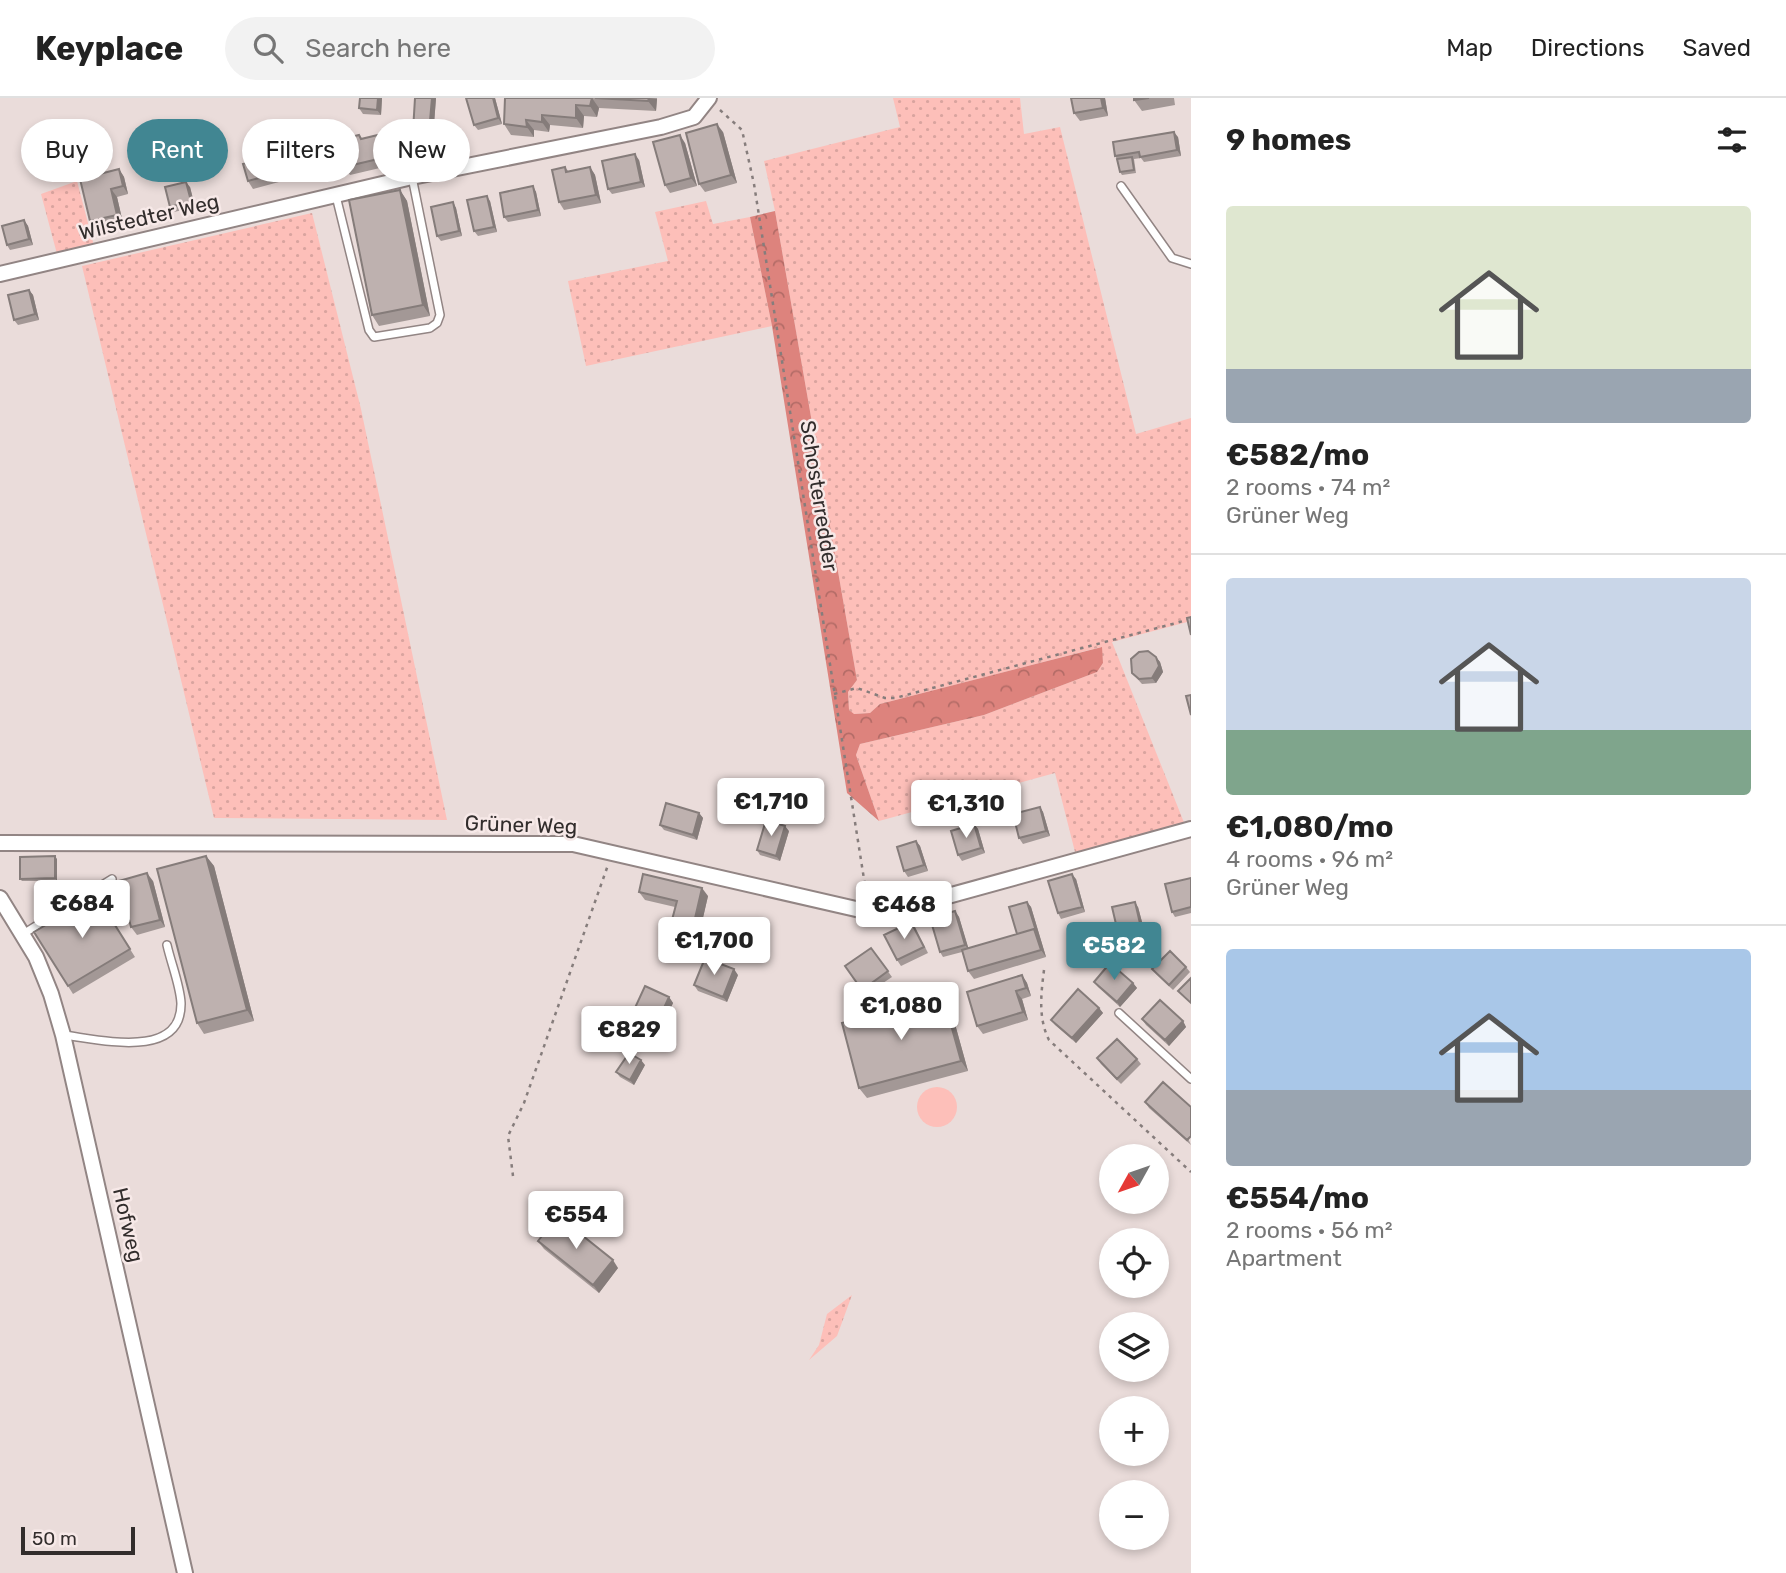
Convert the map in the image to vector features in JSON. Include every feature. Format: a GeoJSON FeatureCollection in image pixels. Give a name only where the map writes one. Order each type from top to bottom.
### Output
{"type":"FeatureCollection","features":[{"type":"Feature","properties":{"kind":"street","name":"Wilstedter Weg"},"geometry":{"type":"LineString","coordinates":[[470,166],[661,127],[694,117],[709,99]]}},
{"type":"Feature","properties":{"kind":"street","name":"Wilstedter Weg"},"geometry":{"type":"LineString","coordinates":[[0,274],[393,182]]}},
{"type":"Feature","properties":{"kind":"street","name":"Grüner Weg"},"geometry":{"type":"LineString","coordinates":[[0,843],[573,845],[869,912],[897,910],[1191,830]]}},
{"type":"Feature","properties":{"kind":"street","name":"Hofweg"},"geometry":{"type":"LineString","coordinates":[[0,898],[36,957],[51,994],[186,1573]]}},
{"type":"Feature","properties":{"kind":"lane"},"geometry":{"type":"LineString","coordinates":[[336,196],[369,330],[374,337],[430,328],[437,323],[440,314],[419,182]]}},
{"type":"Feature","properties":{"kind":"lane"},"geometry":{"type":"LineString","coordinates":[[1121,186],[1172,258],[1191,264]]}},
{"type":"Feature","properties":{"kind":"lane"},"geometry":{"type":"LineString","coordinates":[[23,934],[111,879]]}},
{"type":"Feature","properties":{"kind":"lane"},"geometry":{"type":"LineString","coordinates":[[62,1035],[144,1043],[163,1038],[176,1021],[181,1004],[167,945]]}},
{"type":"Feature","properties":{"kind":"lane"},"geometry":{"type":"LineString","coordinates":[[1119,1013],[1191,1079]]}},
{"type":"Feature","properties":{"kind":"path","name":"Schosterredder"},"geometry":{"type":"LineString","coordinates":[[709,99],[742,130],[754,184],[869,912]]}},
{"type":"Feature","properties":{"kind":"path"},"geometry":{"type":"LineString","coordinates":[[834,694],[857,688],[885,698],[895,698],[1191,619]]}},
{"type":"Feature","properties":{"kind":"path"},"geometry":{"type":"LineString","coordinates":[[513,1176],[508,1136],[524,1103],[612,854]]}},
{"type":"Feature","properties":{"kind":"path"},"geometry":{"type":"LineString","coordinates":[[1044,970],[1042,1027],[1049,1040],[1191,1172]]}},
{"type":"Feature","properties":{"kind":"shaded area"},"geometry":{"type":"Polygon","coordinates":[[[893,98],[1020,98],[1024,134],[1060,127],[1136,434],[1191,418],[1191,621],[1112,642],[1185,825],[1075,852],[1055,773],[879,821],[856,755],[860,744],[984,715],[1097,672],[1103,663],[1101,647],[880,704],[870,713],[853,714],[849,710],[848,692],[857,680],[764,161],[900,127],[893,98]]]}},
{"type":"Feature","properties":{"kind":"shaded area"},"geometry":{"type":"Polygon","coordinates":[[[77,182],[94,246],[57,254],[41,194],[77,182]]]}},
{"type":"Feature","properties":{"kind":"shaded area"},"geometry":{"type":"Polygon","coordinates":[[[706,201],[713,224],[750,217],[772,326],[586,366],[568,281],[668,261],[655,212],[706,201]]]}},
{"type":"Feature","properties":{"kind":"shaded area"},"geometry":{"type":"Polygon","coordinates":[[[312,213],[361,409],[447,820],[214,818],[82,266],[312,213]]]}},
{"type":"Feature","properties":{"kind":"shaded area"},"geometry":{"type":"Polygon","coordinates":[[[937,1087],[945,1088],[951,1093],[956,1099],[956,1115],[951,1121],[945,1126],[937,1127],[929,1126],[923,1121],[918,1115],[917,1107],[918,1099],[923,1093],[929,1088],[937,1087]]]}},
{"type":"Feature","properties":{"kind":"shaded area"},"geometry":{"type":"Polygon","coordinates":[[[852,1295],[837,1336],[809,1360],[819,1345],[827,1314],[852,1295]]]}},
{"type":"Feature","properties":{"kind":"green space"},"geometry":{"type":"Polygon","coordinates":[[[775,211],[857,680],[848,692],[849,710],[854,714],[870,713],[880,704],[1102,647],[1103,663],[1097,672],[984,715],[860,744],[856,755],[879,821],[847,793],[772,326],[750,217],[775,211]]]}},
{"type":"Feature","properties":{"kind":"building"},"geometry":{"type":"Polygon","coordinates":[[[360,98],[378,98],[377,110],[359,108],[360,98]]]}},
{"type":"Feature","properties":{"kind":"building"},"geometry":{"type":"Polygon","coordinates":[[[415,98],[432,98],[430,119],[414,119],[415,98]]]}},
{"type":"Feature","properties":{"kind":"building"},"geometry":{"type":"Polygon","coordinates":[[[466,98],[493,98],[498,118],[474,125],[466,98]]]}},
{"type":"Feature","properties":{"kind":"building"},"geometry":{"type":"Polygon","coordinates":[[[505,98],[592,98],[590,106],[576,105],[576,118],[542,115],[542,122],[526,120],[527,127],[504,124],[505,98]]]}},
{"type":"Feature","properties":{"kind":"building"},"geometry":{"type":"Polygon","coordinates":[[[595,98],[649,98],[648,101],[595,98]]]}},
{"type":"Feature","properties":{"kind":"building"},"geometry":{"type":"Polygon","coordinates":[[[1071,98],[1101,98],[1103,108],[1074,113],[1071,98]]]}},
{"type":"Feature","properties":{"kind":"building"},"geometry":{"type":"Polygon","coordinates":[[[717,124],[731,175],[699,184],[686,133],[717,124]]]}},
{"type":"Feature","properties":{"kind":"building"},"geometry":{"type":"Polygon","coordinates":[[[1174,132],[1177,150],[1140,157],[1139,152],[1115,156],[1113,142],[1174,132]]]}},
{"type":"Feature","properties":{"kind":"building"},"geometry":{"type":"Polygon","coordinates":[[[359,135],[361,139],[373,136],[373,160],[359,163],[359,135]]]}},
{"type":"Feature","properties":{"kind":"building"},"geometry":{"type":"Polygon","coordinates":[[[680,135],[691,178],[665,185],[653,142],[680,135]]]}},
{"type":"Feature","properties":{"kind":"building"},"geometry":{"type":"Polygon","coordinates":[[[635,154],[641,182],[608,189],[602,161],[635,154]]]}},
{"type":"Feature","properties":{"kind":"building"},"geometry":{"type":"Polygon","coordinates":[[[1132,157],[1134,170],[1120,172],[1117,159],[1132,157]]]}},
{"type":"Feature","properties":{"kind":"building"},"geometry":{"type":"Polygon","coordinates":[[[565,167],[566,172],[590,167],[596,195],[559,202],[552,170],[565,167]]]}},
{"type":"Feature","properties":{"kind":"building"},"geometry":{"type":"Polygon","coordinates":[[[119,169],[123,186],[111,189],[117,215],[90,221],[81,182],[113,182],[113,171],[119,169]]]}},
{"type":"Feature","properties":{"kind":"building"},"geometry":{"type":"Polygon","coordinates":[[[186,182],[191,201],[170,207],[165,187],[186,182]]]}},
{"type":"Feature","properties":{"kind":"building"},"geometry":{"type":"Polygon","coordinates":[[[533,186],[538,210],[504,217],[500,193],[533,186]]]}},
{"type":"Feature","properties":{"kind":"building"},"geometry":{"type":"Polygon","coordinates":[[[400,190],[423,305],[372,315],[349,200],[400,190]]]}},
{"type":"Feature","properties":{"kind":"building"},"geometry":{"type":"Polygon","coordinates":[[[487,196],[494,227],[474,231],[467,200],[487,196]]]}},
{"type":"Feature","properties":{"kind":"building"},"geometry":{"type":"Polygon","coordinates":[[[453,202],[459,231],[437,236],[431,207],[453,202]]]}},
{"type":"Feature","properties":{"kind":"building"},"geometry":{"type":"Polygon","coordinates":[[[24,220],[29,239],[7,245],[2,226],[24,220]]]}},
{"type":"Feature","properties":{"kind":"building"},"geometry":{"type":"Polygon","coordinates":[[[29,290],[35,314],[14,320],[8,295],[29,290]]]}},
{"type":"Feature","properties":{"kind":"building"},"geometry":{"type":"Polygon","coordinates":[[[1191,617],[1191,635],[1187,618],[1191,617]]]}},
{"type":"Feature","properties":{"kind":"building"},"geometry":{"type":"Polygon","coordinates":[[[1148,651],[1156,657],[1159,666],[1152,678],[1139,679],[1132,673],[1131,659],[1139,652],[1148,651]]]}},
{"type":"Feature","properties":{"kind":"building"},"geometry":{"type":"Polygon","coordinates":[[[1191,695],[1191,715],[1186,696],[1191,695]]]}},
{"type":"Feature","properties":{"kind":"building"},"geometry":{"type":"Polygon","coordinates":[[[666,803],[699,813],[693,835],[660,825],[666,803]]]}},
{"type":"Feature","properties":{"kind":"building"},"geometry":{"type":"Polygon","coordinates":[[[1040,807],[1046,831],[1019,838],[1013,814],[1040,807]]]}},
{"type":"Feature","properties":{"kind":"building"},"geometry":{"type":"Polygon","coordinates":[[[766,820],[785,826],[776,856],[757,850],[766,820]]]}},
{"type":"Feature","properties":{"kind":"building"},"geometry":{"type":"Polygon","coordinates":[[[974,824],[981,848],[958,855],[951,831],[974,824]]]}},
{"type":"Feature","properties":{"kind":"building"},"geometry":{"type":"Polygon","coordinates":[[[916,841],[924,865],[904,871],[897,847],[916,841]]]}},
{"type":"Feature","properties":{"kind":"building"},"geometry":{"type":"Polygon","coordinates":[[[55,856],[55,878],[20,879],[20,857],[55,856]]]}},
{"type":"Feature","properties":{"kind":"building"},"geometry":{"type":"Polygon","coordinates":[[[206,856],[247,1010],[197,1023],[157,869],[206,856]]]}},
{"type":"Feature","properties":{"kind":"building"},"geometry":{"type":"Polygon","coordinates":[[[147,873],[160,920],[131,927],[119,881],[147,873]]]}},
{"type":"Feature","properties":{"kind":"building"},"geometry":{"type":"Polygon","coordinates":[[[643,874],[702,888],[690,940],[668,935],[677,901],[639,892],[643,874]]]}},
{"type":"Feature","properties":{"kind":"building"},"geometry":{"type":"Polygon","coordinates":[[[1072,874],[1082,907],[1058,913],[1048,881],[1072,874]]]}},
{"type":"Feature","properties":{"kind":"building"},"geometry":{"type":"Polygon","coordinates":[[[1191,878],[1191,907],[1172,912],[1165,884],[1191,878]]]}},
{"type":"Feature","properties":{"kind":"building"},"geometry":{"type":"Polygon","coordinates":[[[96,895],[130,949],[68,986],[34,932],[96,895]]]}},
{"type":"Feature","properties":{"kind":"building"},"geometry":{"type":"Polygon","coordinates":[[[1027,902],[1036,931],[1034,929],[1017,934],[1009,907],[1027,902]]]}},
{"type":"Feature","properties":{"kind":"building"},"geometry":{"type":"Polygon","coordinates":[[[1135,902],[1142,932],[1119,937],[1112,907],[1135,902]]]}},
{"type":"Feature","properties":{"kind":"building"},"geometry":{"type":"Polygon","coordinates":[[[955,911],[965,945],[940,952],[930,918],[955,911]]]}},
{"type":"Feature","properties":{"kind":"building"},"geometry":{"type":"Polygon","coordinates":[[[911,922],[924,947],[897,960],[884,935],[911,922]]]}},
{"type":"Feature","properties":{"kind":"building"},"geometry":{"type":"Polygon","coordinates":[[[1034,929],[1041,950],[968,971],[962,950],[1034,929]]]}},
{"type":"Feature","properties":{"kind":"building"},"geometry":{"type":"Polygon","coordinates":[[[871,948],[888,971],[862,990],[845,966],[871,948]]]}},
{"type":"Feature","properties":{"kind":"building"},"geometry":{"type":"Polygon","coordinates":[[[1170,951],[1186,967],[1169,985],[1152,969],[1170,951]]]}},
{"type":"Feature","properties":{"kind":"building"},"geometry":{"type":"Polygon","coordinates":[[[705,958],[734,969],[723,997],[694,985],[705,958]]]}},
{"type":"Feature","properties":{"kind":"building"},"geometry":{"type":"Polygon","coordinates":[[[1110,963],[1133,983],[1117,1002],[1094,982],[1110,963]]]}},
{"type":"Feature","properties":{"kind":"building"},"geometry":{"type":"Polygon","coordinates":[[[1022,975],[1026,988],[1016,991],[1023,1012],[977,1026],[967,992],[1022,975]]]}},
{"type":"Feature","properties":{"kind":"building"},"geometry":{"type":"Polygon","coordinates":[[[1191,978],[1191,1003],[1178,991],[1191,978]]]}},
{"type":"Feature","properties":{"kind":"building"},"geometry":{"type":"Polygon","coordinates":[[[645,986],[669,997],[658,1021],[634,1010],[645,986]]]}},
{"type":"Feature","properties":{"kind":"building"},"geometry":{"type":"Polygon","coordinates":[[[1078,989],[1099,1008],[1072,1038],[1051,1020],[1078,989]]]}},
{"type":"Feature","properties":{"kind":"building"},"geometry":{"type":"Polygon","coordinates":[[[943,996],[961,1061],[859,1088],[842,1023],[943,996]]]}},
{"type":"Feature","properties":{"kind":"building"},"geometry":{"type":"Polygon","coordinates":[[[1160,1000],[1183,1021],[1165,1040],[1142,1019],[1160,1000]]]}},
{"type":"Feature","properties":{"kind":"building"},"geometry":{"type":"Polygon","coordinates":[[[1117,1039],[1137,1059],[1117,1079],[1097,1058],[1117,1039]]]}},
{"type":"Feature","properties":{"kind":"building"},"geometry":{"type":"Polygon","coordinates":[[[629,1053],[641,1060],[630,1080],[616,1072],[629,1053]]]}},
{"type":"Feature","properties":{"kind":"building"},"geometry":{"type":"Polygon","coordinates":[[[1163,1082],[1191,1107],[1191,1136],[1187,1140],[1145,1102],[1163,1082]]]}},
{"type":"Feature","properties":{"kind":"building"},"geometry":{"type":"Polygon","coordinates":[[[558,1216],[613,1260],[593,1285],[538,1241],[558,1216]]]}}]}
